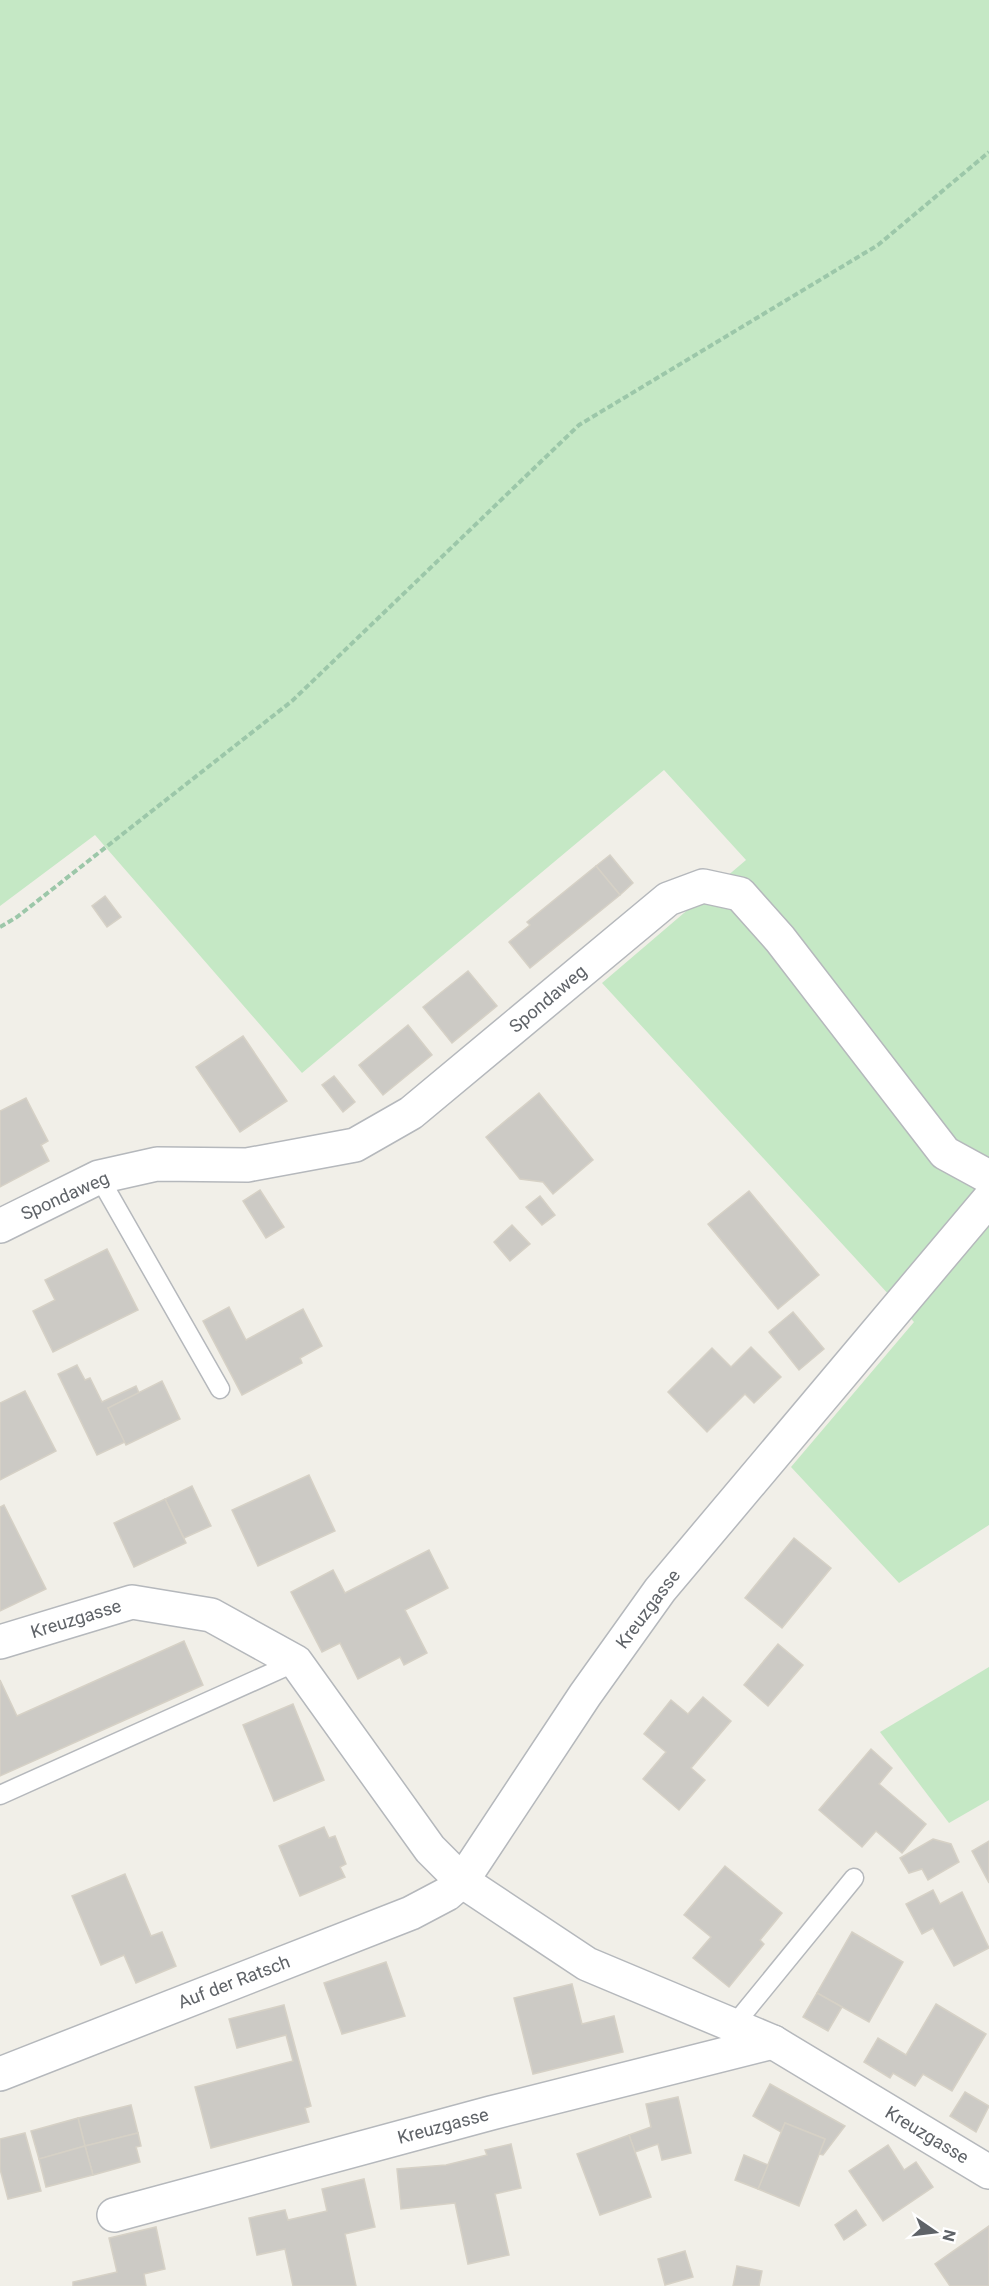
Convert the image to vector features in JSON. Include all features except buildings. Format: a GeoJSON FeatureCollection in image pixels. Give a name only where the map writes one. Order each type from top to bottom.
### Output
{"type":"FeatureCollection","features":[{"type":"Feature","properties":{"kind":"street","name":"Spondaweg"},"geometry":{"type":"LineString","coordinates":[[0,1226],[99,1177],[157,1164],[247,1165],[356,1145],[411,1113],[669,899],[703,886],[740,894],[780,939],[945,1153],[989,1177]]}},
{"type":"Feature","properties":{"kind":"street","name":"Kreuzgasse"},"geometry":{"type":"LineString","coordinates":[[462,1881],[585,1695],[660,1590],[989,1199]]}},
{"type":"Feature","properties":{"kind":"street","name":"Kreuzgasse"},"geometry":{"type":"LineString","coordinates":[[0,1642],[132,1602],[211,1615],[296,1662],[430,1849],[462,1881],[587,1964],[773,2042],[989,2172]]}},
{"type":"Feature","properties":{"kind":"street","name":"Auf der Ratsch"},"geometry":{"type":"LineString","coordinates":[[0,2074],[411,1913],[447,1894],[462,1881]]}},
{"type":"Feature","properties":{"kind":"street","name":"Kreuzgasse"},"geometry":{"type":"LineString","coordinates":[[114,2216],[491,2113],[773,2042]]}},
{"type":"Feature","properties":{"kind":"lane"},"geometry":{"type":"LineString","coordinates":[[99,1177],[220,1389]]}},
{"type":"Feature","properties":{"kind":"lane"},"geometry":{"type":"LineString","coordinates":[[0,1795],[296,1662]]}},
{"type":"Feature","properties":{"kind":"lane"},"geometry":{"type":"LineString","coordinates":[[734,2025],[854,1878]]}},
{"type":"Feature","properties":{"kind":"path"},"geometry":{"type":"LineString","coordinates":[[0,927],[18,917],[292,701],[579,425],[878,245],[989,152]]}},
{"type":"Feature","properties":{"kind":"green space"},"geometry":{"type":"Polygon","coordinates":[[[0,0],[989,0],[989,1525],[899,1583],[791,1467],[914,1322],[602,983],[746,860],[664,770],[302,1073],[95,835],[0,906],[0,0]]]}},
{"type":"Feature","properties":{"kind":"green space"},"geometry":{"type":"Polygon","coordinates":[[[989,1667],[989,1800],[949,1823],[880,1732],[989,1667]]]}}]}
